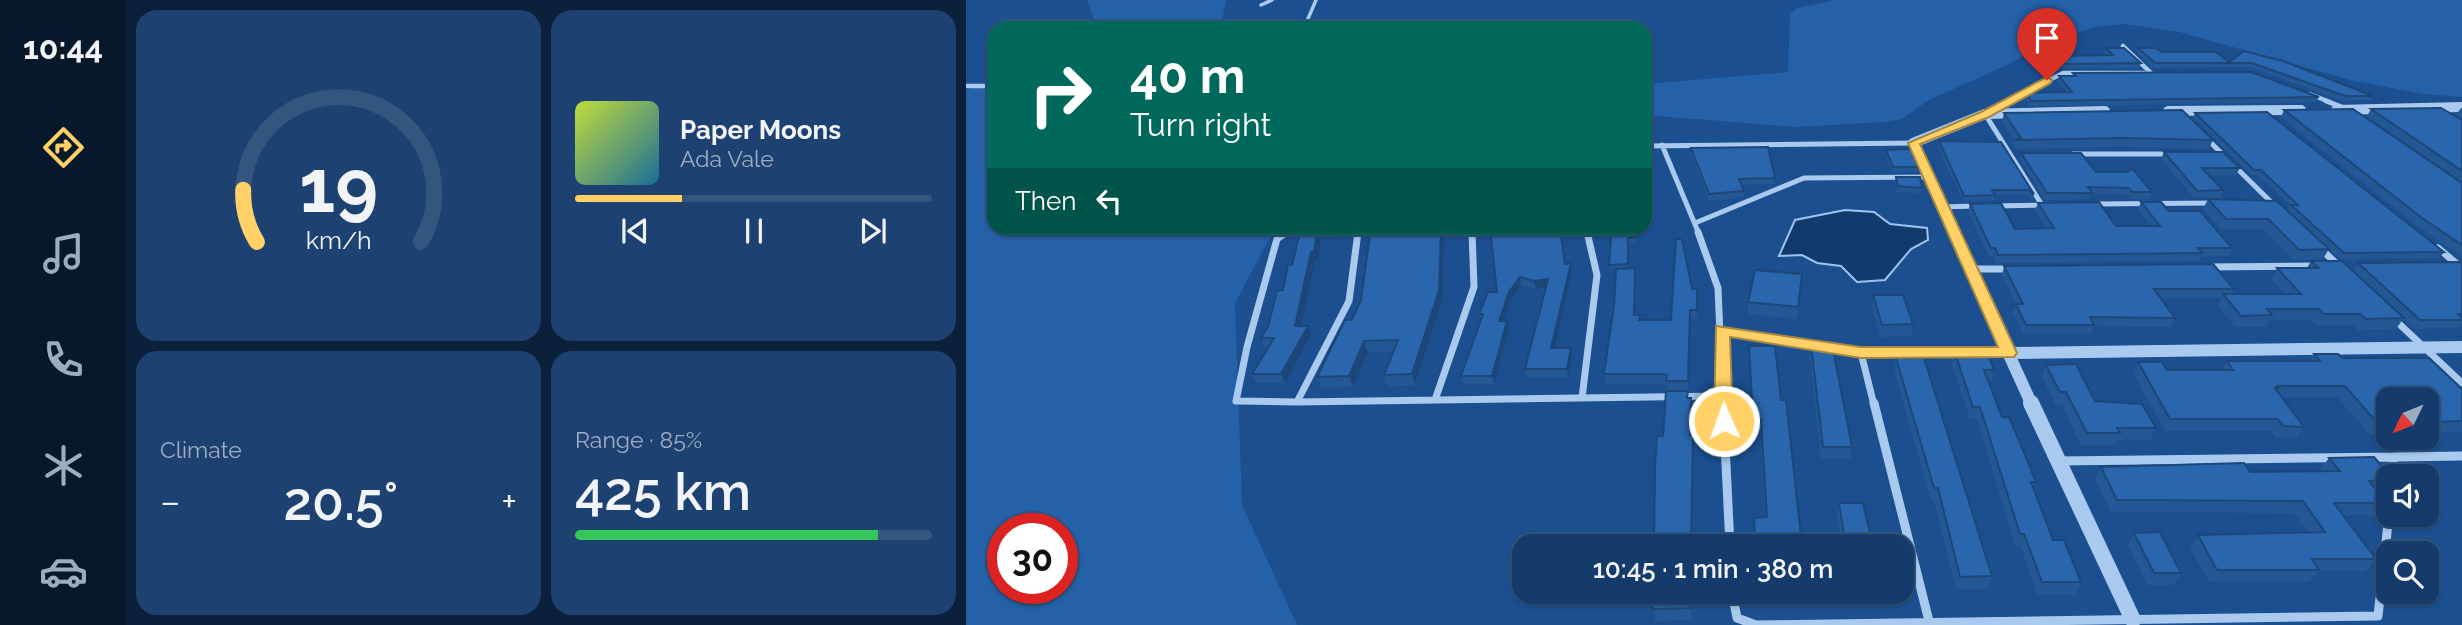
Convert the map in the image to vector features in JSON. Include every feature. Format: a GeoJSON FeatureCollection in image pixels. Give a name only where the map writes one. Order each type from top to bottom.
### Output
{"type":"FeatureCollection","features":[{"type":"Feature","properties":{"kind":"street"},"geometry":{"type":"LineString","coordinates":[[2123,46],[2151,73]]}},
{"type":"Feature","properties":{"kind":"street"},"geometry":{"type":"LineString","coordinates":[[1652,146],[1913,143],[1985,114],[2063,73],[2164,73]]}},
{"type":"Feature","properties":{"kind":"street"},"geometry":{"type":"LineString","coordinates":[[966,86],[987,86]]}},
{"type":"Feature","properties":{"kind":"street"},"geometry":{"type":"LineString","coordinates":[[2300,90],[2360,117]]}},
{"type":"Feature","properties":{"kind":"street"},"geometry":{"type":"LineString","coordinates":[[2433,107],[2443,113]]}},
{"type":"Feature","properties":{"kind":"street"},"geometry":{"type":"LineString","coordinates":[[2320,110],[2462,107]]}},
{"type":"Feature","properties":{"kind":"street"},"geometry":{"type":"LineString","coordinates":[[2164,111],[2306,110]]}},
{"type":"Feature","properties":{"kind":"street"},"geometry":{"type":"LineString","coordinates":[[1985,114],[2122,111]]}},
{"type":"Feature","properties":{"kind":"street"},"geometry":{"type":"LineString","coordinates":[[2178,111],[2186,120]]}},
{"type":"Feature","properties":{"kind":"street"},"geometry":{"type":"LineString","coordinates":[[2265,111],[2275,119]]}},
{"type":"Feature","properties":{"kind":"street"},"geometry":{"type":"LineString","coordinates":[[1985,114],[2042,205]]}},
{"type":"Feature","properties":{"kind":"street"},"geometry":{"type":"LineString","coordinates":[[2195,128],[2282,212]]}},
{"type":"Feature","properties":{"kind":"street"},"geometry":{"type":"LineString","coordinates":[[1913,143],[2134,622]]}},
{"type":"Feature","properties":{"kind":"street"},"geometry":{"type":"LineString","coordinates":[[1662,145],[1695,223],[1718,288],[1729,534]]}},
{"type":"Feature","properties":{"kind":"street"},"geometry":{"type":"LineString","coordinates":[[2010,154],[2023,154]]}},
{"type":"Feature","properties":{"kind":"street"},"geometry":{"type":"LineString","coordinates":[[2063,154],[2182,154]]}},
{"type":"Feature","properties":{"kind":"street"},"geometry":{"type":"LineString","coordinates":[[2208,154],[2222,154]]}},
{"type":"Feature","properties":{"kind":"street"},"geometry":{"type":"LineString","coordinates":[[1695,223],[1804,178],[1929,177]]}},
{"type":"Feature","properties":{"kind":"street"},"geometry":{"type":"LineString","coordinates":[[2082,204],[2218,203]]}},
{"type":"Feature","properties":{"kind":"street"},"geometry":{"type":"LineString","coordinates":[[2259,203],[2272,203]]}},
{"type":"Feature","properties":{"kind":"street"},"geometry":{"type":"LineString","coordinates":[[1941,207],[2055,204]]}},
{"type":"Feature","properties":{"kind":"street"},"geometry":{"type":"LineString","coordinates":[[1283,235],[1278,239],[1247,346],[1236,401],[1723,397]]}},
{"type":"Feature","properties":{"kind":"street"},"geometry":{"type":"LineString","coordinates":[[1297,402],[1349,302],[1358,235]]}},
{"type":"Feature","properties":{"kind":"street"},"geometry":{"type":"LineString","coordinates":[[1435,400],[1474,287],[1472,235]]}},
{"type":"Feature","properties":{"kind":"street"},"geometry":{"type":"LineString","coordinates":[[1582,398],[1597,275],[1588,235]]}},
{"type":"Feature","properties":{"kind":"street"},"geometry":{"type":"LineString","coordinates":[[2310,239],[2348,275]]}},
{"type":"Feature","properties":{"kind":"street"},"geometry":{"type":"LineString","coordinates":[[2436,247],[2460,264]]}},
{"type":"Feature","properties":{"kind":"street"},"geometry":{"type":"LineString","coordinates":[[2444,264],[2460,264]]}},
{"type":"Feature","properties":{"kind":"street"},"geometry":{"type":"LineString","coordinates":[[2202,267],[2351,265]]}},
{"type":"Feature","properties":{"kind":"street"},"geometry":{"type":"LineString","coordinates":[[1969,269],[2024,269]]}},
{"type":"Feature","properties":{"kind":"street"},"geometry":{"type":"LineString","coordinates":[[2386,311],[2462,383]]}},
{"type":"Feature","properties":{"kind":"street"},"geometry":{"type":"LineString","coordinates":[[1722,330],[1861,353],[2462,347]]}},
{"type":"Feature","properties":{"kind":"street"},"geometry":{"type":"LineString","coordinates":[[1861,353],[1929,621]]}},
{"type":"Feature","properties":{"kind":"street"},"geometry":{"type":"LineString","coordinates":[[2059,461],[2462,456]]}},
{"type":"Feature","properties":{"kind":"street"},"geometry":{"type":"LineString","coordinates":[[2393,464],[2394,457]]}},
{"type":"Feature","properties":{"kind":"street"},"geometry":{"type":"LineString","coordinates":[[1734,604],[1737,618],[1756,625],[1929,621],[2134,622],[2378,616],[2388,527]]}},
{"type":"Feature","properties":{"kind":"lane"},"geometry":{"type":"LineString","coordinates":[[1262,5],[1272,0]]}},
{"type":"Feature","properties":{"kind":"lane"},"geometry":{"type":"LineString","coordinates":[[1307,21],[1316,0]]}},
{"type":"Feature","properties":{"kind":"shaded area"},"geometry":{"type":"Polygon","coordinates":[[[1087,0],[1226,0],[1222,21],[1094,21],[1087,0]]]}},
{"type":"Feature","properties":{"kind":"shaded area"},"geometry":{"type":"Polygon","coordinates":[[[1836,0],[2462,0],[2462,97],[2423,94],[2350,80],[2179,32],[2125,24],[2094,27],[2041,46],[2011,63],[1927,101],[1902,119],[1796,127],[1652,116],[1652,83],[1788,72],[1790,14],[1797,8],[1836,0]]]}},
{"type":"Feature","properties":{"kind":"shaded area"},"geometry":{"type":"Polygon","coordinates":[[[987,86],[987,235],[1271,235],[1235,303],[1242,505],[1297,625],[966,625],[966,90],[987,86]]]}},
{"type":"Feature","properties":{"kind":"shaded area"},"geometry":{"type":"Polygon","coordinates":[[[1845,210],[1874,212],[1890,224],[1927,228],[1928,240],[1911,249],[1885,280],[1857,282],[1841,266],[1817,263],[1802,255],[1779,256],[1795,220],[1845,210]]]}},
{"type":"Feature","properties":{"kind":"building"},"geometry":{"type":"Polygon","coordinates":[[[2106,48],[2124,48],[2141,63],[2065,64],[2058,56],[2113,55],[2106,48]]]}},
{"type":"Feature","properties":{"kind":"building"},"geometry":{"type":"Polygon","coordinates":[[[2138,48],[2156,48],[2162,52],[2216,52],[2229,62],[2244,51],[2283,61],[2373,96],[2345,96],[2252,63],[2155,63],[2138,48]]]}},
{"type":"Feature","properties":{"kind":"building"},"geometry":{"type":"Polygon","coordinates":[[[2251,72],[2319,97],[2031,101],[2026,93],[2072,92],[2059,76],[2076,76],[2073,73],[2251,72]]]}},
{"type":"Feature","properties":{"kind":"building"},"geometry":{"type":"Polygon","coordinates":[[[2441,108],[2462,120],[2462,171],[2371,109],[2441,108]]]}},
{"type":"Feature","properties":{"kind":"building"},"geometry":{"type":"Polygon","coordinates":[[[2353,109],[2462,183],[2462,245],[2422,218],[2284,110],[2353,109]]]}},
{"type":"Feature","properties":{"kind":"building"},"geometry":{"type":"Polygon","coordinates":[[[2182,110],[2213,140],[2015,140],[2021,138],[2004,113],[2182,110]]]}},
{"type":"Feature","properties":{"kind":"building"},"geometry":{"type":"Polygon","coordinates":[[[2267,112],[2444,252],[2344,253],[2291,205],[2298,205],[2261,170],[2254,170],[2195,113],[2267,112]]]}},
{"type":"Feature","properties":{"kind":"building"},"geometry":{"type":"Polygon","coordinates":[[[1939,141],[2001,142],[2034,194],[2028,190],[1992,190],[1995,195],[1964,196],[1939,141]]]}},
{"type":"Feature","properties":{"kind":"building"},"geometry":{"type":"Polygon","coordinates":[[[1768,147],[1775,178],[1739,179],[1744,191],[1709,194],[1691,148],[1768,147]]]}},
{"type":"Feature","properties":{"kind":"building"},"geometry":{"type":"Polygon","coordinates":[[[1911,149],[1918,167],[1893,167],[1886,150],[1911,149]]]}},
{"type":"Feature","properties":{"kind":"building"},"geometry":{"type":"Polygon","coordinates":[[[2164,152],[2223,152],[2240,168],[2202,168],[2223,190],[2197,191],[2164,152]]]}},
{"type":"Feature","properties":{"kind":"building"},"geometry":{"type":"Polygon","coordinates":[[[2021,153],[2081,153],[2096,172],[2128,172],[2132,168],[2152,192],[2132,192],[2129,188],[2088,187],[2092,193],[2047,193],[2021,153]]]}},
{"type":"Feature","properties":{"kind":"building"},"geometry":{"type":"Polygon","coordinates":[[[1896,177],[1920,177],[1922,188],[1898,186],[1896,177]]]}},
{"type":"Feature","properties":{"kind":"building"},"geometry":{"type":"Polygon","coordinates":[[[2208,199],[2277,201],[2329,249],[2299,250],[2268,219],[2226,219],[2208,199]]]}},
{"type":"Feature","properties":{"kind":"building"},"geometry":{"type":"Polygon","coordinates":[[[2099,202],[2116,226],[2160,226],[2141,202],[2161,202],[2169,211],[2200,211],[2232,248],[2198,248],[2202,253],[1998,255],[1995,248],[1991,248],[1970,204],[2001,203],[2015,229],[2054,228],[2038,203],[2099,202]]]}},
{"type":"Feature","properties":{"kind":"building"},"geometry":{"type":"Polygon","coordinates":[[[1317,235],[1295,326],[1308,326],[1281,374],[1252,374],[1274,338],[1261,338],[1268,327],[1277,291],[1283,290],[1288,265],[1292,265],[1299,236],[1317,235]]]}},
{"type":"Feature","properties":{"kind":"building"},"geometry":{"type":"Polygon","coordinates":[[[1370,235],[1441,235],[1439,290],[1412,374],[1384,375],[1398,340],[1364,341],[1349,376],[1317,377],[1345,320],[1352,320],[1361,300],[1370,235]]]}},
{"type":"Feature","properties":{"kind":"building"},"geometry":{"type":"Polygon","coordinates":[[[1491,235],[1561,235],[1565,264],[1571,263],[1551,348],[1571,348],[1567,369],[1525,369],[1548,279],[1534,281],[1520,277],[1509,292],[1499,321],[1507,321],[1492,376],[1461,376],[1488,292],[1497,292],[1491,235]]]}},
{"type":"Feature","properties":{"kind":"building"},"geometry":{"type":"Polygon","coordinates":[[[1610,235],[1635,235],[1628,238],[1628,264],[1609,265],[1610,235]]]}},
{"type":"Feature","properties":{"kind":"building"},"geometry":{"type":"Polygon","coordinates":[[[1676,239],[1682,239],[1692,289],[1697,289],[1697,310],[1690,310],[1688,381],[1666,381],[1667,375],[1662,374],[1604,374],[1614,306],[1616,269],[1635,268],[1634,315],[1640,315],[1639,320],[1671,320],[1676,239]]]}},
{"type":"Feature","properties":{"kind":"building"},"geometry":{"type":"Polygon","coordinates":[[[2311,261],[2342,261],[2404,318],[2366,319],[2360,314],[2323,314],[2319,309],[2267,309],[2272,315],[2241,316],[2223,294],[2301,294],[2277,268],[2319,268],[2311,261]]]}},
{"type":"Feature","properties":{"kind":"building"},"geometry":{"type":"Polygon","coordinates":[[[2462,262],[2462,314],[2458,314],[2462,320],[2420,320],[2358,263],[2462,262]]]}},
{"type":"Feature","properties":{"kind":"building"},"geometry":{"type":"Polygon","coordinates":[[[2213,264],[2234,289],[2154,289],[2175,318],[2090,317],[2094,325],[2026,325],[2016,304],[2023,304],[2004,266],[2213,264]]]}},
{"type":"Feature","properties":{"kind":"building"},"geometry":{"type":"Polygon","coordinates":[[[1755,270],[1802,274],[1798,307],[1748,302],[1755,270]]]}},
{"type":"Feature","properties":{"kind":"building"},"geometry":{"type":"Polygon","coordinates":[[[1873,295],[1903,295],[1913,324],[1882,325],[1873,295]]]}},
{"type":"Feature","properties":{"kind":"building"},"geometry":{"type":"Polygon","coordinates":[[[1832,344],[1852,447],[1823,447],[1811,345],[1832,344]]]}},
{"type":"Feature","properties":{"kind":"building"},"geometry":{"type":"Polygon","coordinates":[[[1749,346],[1775,346],[1781,400],[1786,400],[1801,534],[1755,534],[1754,518],[1767,517],[1761,420],[1748,420],[1747,400],[1752,400],[1749,346]]]}},
{"type":"Feature","properties":{"kind":"building"},"geometry":{"type":"Polygon","coordinates":[[[1954,350],[1986,350],[1994,370],[1984,370],[2002,417],[2009,417],[2025,455],[2036,482],[2031,482],[2053,540],[2064,540],[2081,582],[2042,582],[2024,534],[2020,534],[1980,407],[1973,407],[1954,350]]]}},
{"type":"Feature","properties":{"kind":"building"},"geometry":{"type":"Polygon","coordinates":[[[2314,354],[2338,354],[2342,358],[2429,358],[2462,389],[2462,421],[2440,422],[2440,387],[2376,387],[2376,422],[2345,386],[2275,388],[2304,427],[2283,426],[2278,419],[2170,419],[2138,362],[2162,362],[2167,370],[2233,370],[2227,361],[2320,361],[2314,354]]]}},
{"type":"Feature","properties":{"kind":"building"},"geometry":{"type":"Polygon","coordinates":[[[1896,358],[1924,358],[1992,576],[1960,577],[1938,488],[1934,488],[1896,358]]]}},
{"type":"Feature","properties":{"kind":"building"},"geometry":{"type":"Polygon","coordinates":[[[2076,364],[2095,401],[2142,404],[2156,428],[2117,428],[2120,433],[2087,433],[2066,392],[2060,392],[2046,365],[2076,364]]]}},
{"type":"Feature","properties":{"kind":"building"},"geometry":{"type":"Polygon","coordinates":[[[1666,391],[1688,391],[1687,398],[1691,398],[1690,436],[1693,436],[1691,534],[1654,534],[1657,436],[1663,436],[1666,391]]]}},
{"type":"Feature","properties":{"kind":"building"},"geometry":{"type":"Polygon","coordinates":[[[2374,457],[2380,464],[2376,464],[2376,481],[2369,481],[2376,490],[2376,503],[2334,503],[2376,559],[2312,559],[2319,570],[2217,570],[2198,535],[2325,532],[2303,501],[2117,500],[2101,467],[2244,463],[2250,472],[2340,471],[2329,458],[2374,457]]]}},
{"type":"Feature","properties":{"kind":"building"},"geometry":{"type":"Polygon","coordinates":[[[1839,503],[1863,503],[1870,534],[1844,534],[1839,503]]]}},
{"type":"Feature","properties":{"kind":"building"},"geometry":{"type":"Polygon","coordinates":[[[2160,532],[2181,573],[2154,573],[2134,533],[2160,532]]]}},
{"type":"Feature","properties":{"kind":"building"},"geometry":{"type":"Polygon","coordinates":[[[1653,604],[1690,604],[1690,608],[1653,609],[1653,604]]]}},
{"type":"Feature","properties":{"kind":"route"},"geometry":{"type":"LineString","coordinates":[[1724,421],[1722,330],[1861,353],[2008,353],[1913,143],[1985,114],[2047,80]]}}]}
